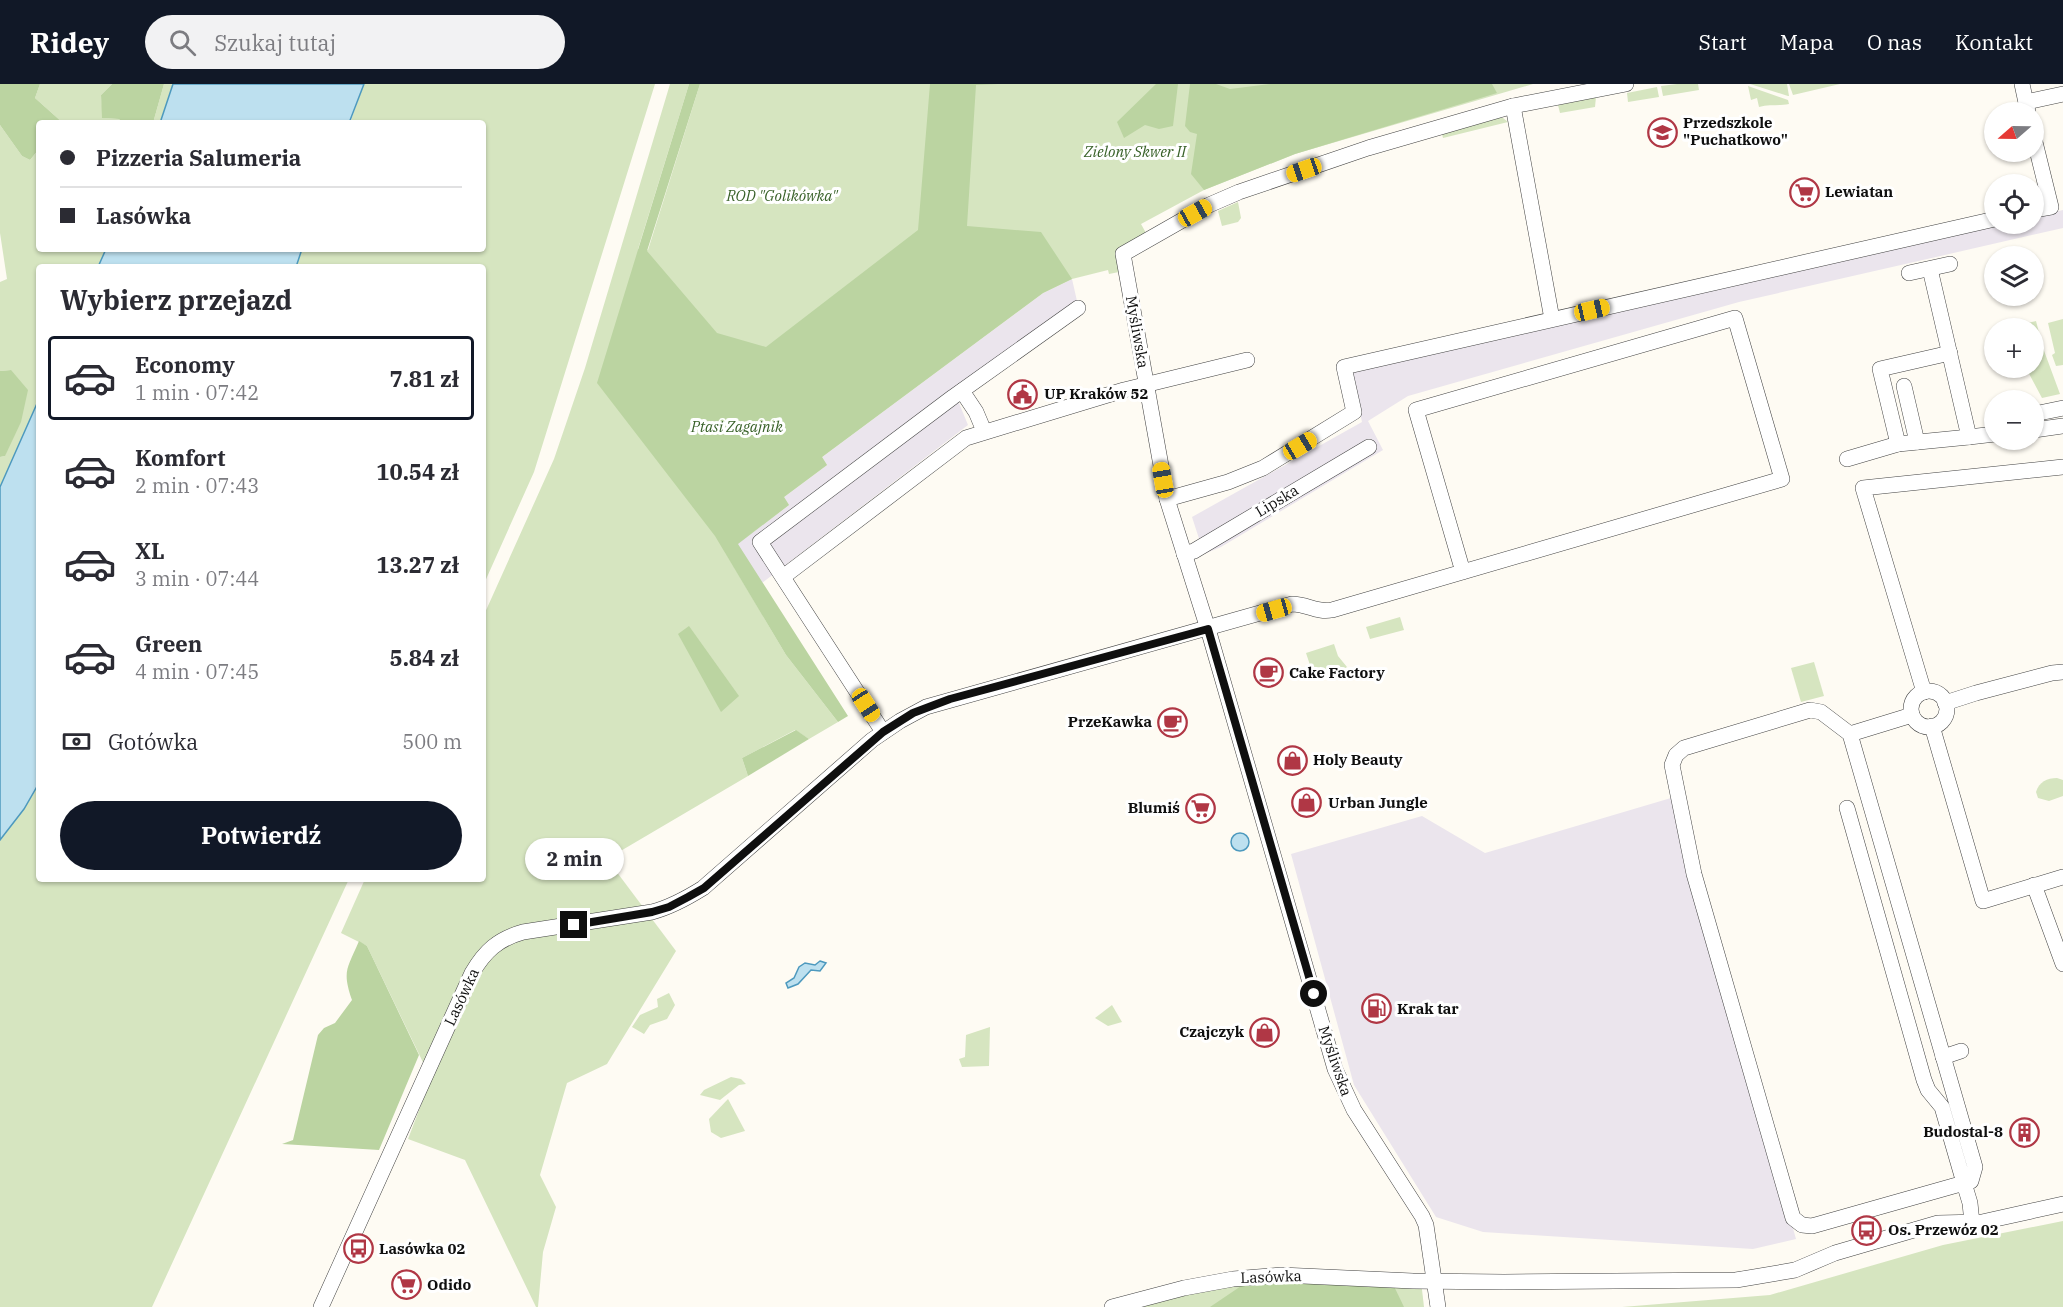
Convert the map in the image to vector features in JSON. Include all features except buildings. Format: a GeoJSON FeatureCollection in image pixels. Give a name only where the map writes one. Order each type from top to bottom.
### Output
{"type":"FeatureCollection","features":[{"type":"Feature","properties":{"kind":"street"},"geometry":{"type":"LineString","coordinates":[[1552,319],[1513,106],[1626,84]]}},
{"type":"Feature","properties":{"kind":"street"},"geometry":{"type":"LineString","coordinates":[[2022,84],[2026,102]]}},
{"type":"Feature","properties":{"kind":"street"},"geometry":{"type":"LineString","coordinates":[[2041,102],[2063,94]]}},
{"type":"Feature","properties":{"kind":"street","name":"Myśliwska"},"geometry":{"type":"LineString","coordinates":[[1438,1307],[1426,1225],[1345,1095],[1335,1069],[1208,629],[1167,499],[1123,254],[1209,205],[1239,192],[1368,148],[1513,106]]}},
{"type":"Feature","properties":{"kind":"street"},"geometry":{"type":"LineString","coordinates":[[2044,179],[2051,207],[2044,208]]}},
{"type":"Feature","properties":{"kind":"street"},"geometry":{"type":"LineString","coordinates":[[1167,499],[1228,482],[1263,468],[1354,412],[1344,367],[1984,221]]}},
{"type":"Feature","properties":{"kind":"street"},"geometry":{"type":"LineString","coordinates":[[1910,273],[1950,264]]}},
{"type":"Feature","properties":{"kind":"street"},"geometry":{"type":"LineString","coordinates":[[1930,268],[1969,437]]}},
{"type":"Feature","properties":{"kind":"street"},"geometry":{"type":"LineString","coordinates":[[1078,308],[962,391],[760,542],[883,732],[913,713],[950,699],[1292,604],[1301,604],[1318,611],[1332,610],[1463,572],[1782,479],[1735,318],[1416,410],[1463,572]]}},
{"type":"Feature","properties":{"kind":"street"},"geometry":{"type":"LineString","coordinates":[[1898,444],[1881,369],[1950,354]]}},
{"type":"Feature","properties":{"kind":"street"},"geometry":{"type":"LineString","coordinates":[[783,578],[966,438],[1146,384],[1247,360]]}},
{"type":"Feature","properties":{"kind":"street"},"geometry":{"type":"LineString","coordinates":[[1904,386],[1917,442]]}},
{"type":"Feature","properties":{"kind":"street"},"geometry":{"type":"LineString","coordinates":[[962,391],[976,412],[984,431]]}},
{"type":"Feature","properties":{"kind":"street"},"geometry":{"type":"LineString","coordinates":[[2044,412],[2063,408]]}},
{"type":"Feature","properties":{"kind":"street"},"geometry":{"type":"LineString","coordinates":[[2044,429],[2063,426]]}},
{"type":"Feature","properties":{"kind":"street"},"geometry":{"type":"LineString","coordinates":[[1847,459],[1898,444],[1984,435]]}},
{"type":"Feature","properties":{"kind":"street","name":"Lipska"},"geometry":{"type":"LineString","coordinates":[[1184,554],[1194,551],[1369,447]]}},
{"type":"Feature","properties":{"kind":"street"},"geometry":{"type":"LineString","coordinates":[[1924,692],[1863,488],[2063,468]]}},
{"type":"Feature","properties":{"kind":"street"},"geometry":{"type":"LineString","coordinates":[[1945,703],[2063,672]]}},
{"type":"Feature","properties":{"kind":"street"},"geometry":{"type":"LineString","coordinates":[[1931,691],[1939,694],[1945,703],[1944,717],[1932,726],[1918,723],[1912,715],[1913,701],[1924,692],[1931,691]]}},
{"type":"Feature","properties":{"kind":"street"},"geometry":{"type":"LineString","coordinates":[[1810,710],[1821,712],[1850,734],[1892,878],[1975,1167],[1971,1181],[1812,1226],[1802,1225],[1792,1218],[1694,874],[1672,765],[1676,755],[1684,748],[1810,710]]}},
{"type":"Feature","properties":{"kind":"street"},"geometry":{"type":"LineString","coordinates":[[1850,734],[1912,715]]}},
{"type":"Feature","properties":{"kind":"street"},"geometry":{"type":"LineString","coordinates":[[1932,726],[1983,901],[2063,877]]}},
{"type":"Feature","properties":{"kind":"street","name":"Lasówka"},"geometry":{"type":"LineString","coordinates":[[321,1307],[472,973],[490,947],[509,936],[523,932],[652,912],[669,907],[688,897],[704,888],[883,732]]}},
{"type":"Feature","properties":{"kind":"street"},"geometry":{"type":"LineString","coordinates":[[1847,808],[1924,1080],[1928,1090],[1942,1107],[1970,1203],[1972,1223]]}},
{"type":"Feature","properties":{"kind":"street"},"geometry":{"type":"LineString","coordinates":[[1869,885],[1892,878]]}},
{"type":"Feature","properties":{"kind":"street"},"geometry":{"type":"LineString","coordinates":[[2034,885],[2063,964]]}},
{"type":"Feature","properties":{"kind":"street"},"geometry":{"type":"LineString","coordinates":[[1943,1057],[1961,1051]]}},
{"type":"Feature","properties":{"kind":"street","name":"Lasówka"},"geometry":{"type":"LineString","coordinates":[[1112,1307],[1184,1287],[1233,1279],[1281,1275],[1504,1282],[1736,1280],[1795,1270],[1835,1253],[1938,1223],[1972,1223],[2063,1204]]}},
{"type":"Feature","properties":{"kind":"shaded area"},"geometry":{"type":"Polygon","coordinates":[[[2063,210],[2063,228],[2044,232],[2044,215],[2063,210]]]}},
{"type":"Feature","properties":{"kind":"shaded area"},"geometry":{"type":"Polygon","coordinates":[[[1984,228],[1984,234],[2037,234],[1739,302],[1408,396],[1368,421],[1383,450],[1221,547],[1204,554],[1192,517],[1362,422],[1351,372],[1984,228]]]}},
{"type":"Feature","properties":{"kind":"shaded area"},"geometry":{"type":"Polygon","coordinates":[[[1072,279],[1077,301],[954,391],[968,425],[762,583],[737,544],[789,505],[784,497],[827,465],[822,457],[1043,293],[1072,279]]]}},
{"type":"Feature","properties":{"kind":"shaded area"},"geometry":{"type":"Polygon","coordinates":[[[1671,798],[1796,1239],[1753,1249],[1483,1232],[1436,1217],[1354,1085],[1291,854],[1422,816],[1485,853],[1671,798]]]}},
{"type":"Feature","properties":{"kind":"green space"},"geometry":{"type":"Polygon","coordinates":[[[0,84],[40,84],[35,98],[60,120],[36,120],[36,153],[30,160],[22,156],[0,125],[0,84]]]}},
{"type":"Feature","properties":{"kind":"green space"},"geometry":{"type":"Polygon","coordinates":[[[40,84],[112,84],[101,95],[103,118],[120,120],[60,120],[35,98],[40,84]]]}},
{"type":"Feature","properties":{"kind":"green space"},"geometry":{"type":"Polygon","coordinates":[[[112,84],[164,84],[154,120],[102,118],[101,95],[112,84]]]}},
{"type":"Feature","properties":{"kind":"green space"},"geometry":{"type":"Polygon","coordinates":[[[164,84],[173,84],[161,120],[154,120],[164,84]]]}},
{"type":"Feature","properties":{"kind":"green space"},"geometry":{"type":"Polygon","coordinates":[[[364,84],[655,84],[534,472],[486,579],[486,264],[297,264],[301,252],[486,252],[486,120],[351,120],[364,84]]]}},
{"type":"Feature","properties":{"kind":"green space"},"geometry":{"type":"Polygon","coordinates":[[[670,84],[689,84],[638,249],[648,250],[700,84],[1533,84],[1295,154],[1204,190],[1141,224],[1146,233],[1116,252],[1119,272],[1109,274],[1108,270],[1072,279],[1043,293],[822,457],[827,465],[784,497],[789,505],[725,552],[786,655],[838,722],[809,739],[795,730],[742,758],[748,776],[607,859],[676,951],[607,1064],[567,1083],[540,1175],[556,1207],[543,1252],[538,1307],[536,1307],[465,1160],[408,1139],[431,1079],[367,946],[341,933],[364,882],[486,882],[486,610],[554,459],[585,368],[670,84]]]}},
{"type":"Feature","properties":{"kind":"green space","name":"Ptasi Zagajnik"},"geometry":{"type":"Polygon","coordinates":[[[689,84],[700,84],[647,251],[717,333],[766,347],[918,230],[930,84],[998,84],[976,85],[967,226],[1041,232],[1072,279],[1043,293],[822,457],[827,465],[784,497],[789,505],[738,544],[848,716],[838,722],[786,655],[715,536],[597,383],[689,84]]]}},
{"type":"Feature","properties":{"kind":"green space"},"geometry":{"type":"Polygon","coordinates":[[[1156,84],[1178,84],[1173,126],[1159,129],[1145,125],[1124,138],[1117,122],[1156,84]]]}},
{"type":"Feature","properties":{"kind":"green space"},"geometry":{"type":"Polygon","coordinates":[[[1190,84],[1216,84],[1230,89],[1270,84],[1492,84],[1497,93],[1295,154],[1204,190],[1191,174],[1197,134],[1190,132],[1185,126],[1190,84]]]}},
{"type":"Feature","properties":{"kind":"green space"},"geometry":{"type":"Polygon","coordinates":[[[1698,84],[1699,90],[1663,96],[1661,86],[1698,84]]]}},
{"type":"Feature","properties":{"kind":"green space"},"geometry":{"type":"Polygon","coordinates":[[[1750,84],[1787,84],[1789,96],[1788,96],[1750,84]]]}},
{"type":"Feature","properties":{"kind":"green space"},"geometry":{"type":"Polygon","coordinates":[[[1789,84],[1840,84],[1793,95],[1789,84]]]}},
{"type":"Feature","properties":{"kind":"green space"},"geometry":{"type":"Polygon","coordinates":[[[1748,86],[1788,100],[1789,104],[1759,107],[1757,98],[1751,100],[1748,86]]]}},
{"type":"Feature","properties":{"kind":"green space"},"geometry":{"type":"Polygon","coordinates":[[[1657,87],[1659,97],[1628,102],[1627,93],[1657,87]]]}},
{"type":"Feature","properties":{"kind":"green space"},"geometry":{"type":"Polygon","coordinates":[[[1596,97],[1595,107],[1560,113],[1558,105],[1596,97]]]}},
{"type":"Feature","properties":{"kind":"green space"},"geometry":{"type":"Polygon","coordinates":[[[1503,118],[1508,122],[1443,138],[1442,134],[1503,118]]]}},
{"type":"Feature","properties":{"kind":"green space"},"geometry":{"type":"Polygon","coordinates":[[[0,125],[22,156],[30,160],[36,153],[36,252],[105,252],[99,264],[36,264],[36,406],[0,487],[0,457],[5,456],[11,370],[0,371],[0,282],[7,279],[0,233],[0,125]]]}},
{"type":"Feature","properties":{"kind":"green space"},"geometry":{"type":"Polygon","coordinates":[[[1238,202],[1241,218],[1238,222],[1222,226],[1218,211],[1238,202]]]}},
{"type":"Feature","properties":{"kind":"green space"},"geometry":{"type":"Polygon","coordinates":[[[2063,319],[2063,365],[2056,366],[2052,355],[2055,353],[2048,323],[2063,319]]]}},
{"type":"Feature","properties":{"kind":"green space"},"geometry":{"type":"Polygon","coordinates":[[[2044,351],[2060,394],[2044,398],[2044,390],[2038,390],[2031,378],[2044,378],[2044,351]]]}},
{"type":"Feature","properties":{"kind":"green space"},"geometry":{"type":"Polygon","coordinates":[[[11,370],[28,390],[21,422],[5,456],[0,457],[0,371],[11,370]]]}},
{"type":"Feature","properties":{"kind":"green space"},"geometry":{"type":"Polygon","coordinates":[[[1400,617],[1404,630],[1370,639],[1366,627],[1400,617]]]}},
{"type":"Feature","properties":{"kind":"green space"},"geometry":{"type":"Polygon","coordinates":[[[689,626],[739,696],[721,712],[678,634],[689,626]]]}},
{"type":"Feature","properties":{"kind":"green space"},"geometry":{"type":"Polygon","coordinates":[[[1334,644],[1338,656],[1347,667],[1340,671],[1334,679],[1329,680],[1312,671],[1306,653],[1334,644]]]}},
{"type":"Feature","properties":{"kind":"green space"},"geometry":{"type":"Polygon","coordinates":[[[1814,662],[1824,696],[1801,702],[1791,668],[1814,662]]]}},
{"type":"Feature","properties":{"kind":"green space"},"geometry":{"type":"Polygon","coordinates":[[[796,730],[809,739],[748,776],[742,758],[796,730]]]}},
{"type":"Feature","properties":{"kind":"green space"},"geometry":{"type":"Polygon","coordinates":[[[2057,778],[2063,780],[2063,796],[2049,801],[2038,798],[2036,792],[2041,783],[2057,778]]]}},
{"type":"Feature","properties":{"kind":"green space"},"geometry":{"type":"Polygon","coordinates":[[[36,788],[36,882],[348,882],[152,1307],[0,1307],[0,840],[24,809],[36,788]]]}},
{"type":"Feature","properties":{"kind":"green space"},"geometry":{"type":"Polygon","coordinates":[[[359,941],[367,946],[419,1055],[379,1150],[282,1144],[293,1140],[318,1035],[324,1028],[335,1023],[352,1000],[347,982],[347,970],[359,941]]]}},
{"type":"Feature","properties":{"kind":"green space"},"geometry":{"type":"Polygon","coordinates":[[[669,993],[675,1005],[667,1019],[650,1025],[644,1034],[632,1027],[640,1015],[658,1007],[657,999],[669,993]]]}},
{"type":"Feature","properties":{"kind":"green space"},"geometry":{"type":"Polygon","coordinates":[[[1112,1005],[1122,1022],[1108,1026],[1095,1018],[1112,1005]]]}},
{"type":"Feature","properties":{"kind":"green space"},"geometry":{"type":"Polygon","coordinates":[[[990,1027],[989,1066],[962,1067],[959,1059],[965,1057],[966,1035],[990,1027]]]}},
{"type":"Feature","properties":{"kind":"green space"},"geometry":{"type":"Polygon","coordinates":[[[731,1077],[741,1079],[746,1084],[739,1085],[720,1100],[700,1095],[704,1090],[731,1077]]]}},
{"type":"Feature","properties":{"kind":"green space"},"geometry":{"type":"Polygon","coordinates":[[[728,1099],[745,1131],[721,1138],[711,1132],[709,1119],[728,1099]]]}},
{"type":"Feature","properties":{"kind":"green space"},"geometry":{"type":"Polygon","coordinates":[[[2063,1221],[2063,1307],[1622,1307],[1770,1295],[1943,1245],[2063,1221]]]}},
{"type":"Feature","properties":{"kind":"green space"},"geometry":{"type":"Polygon","coordinates":[[[1250,1280],[1421,1281],[1424,1307],[1116,1307],[1250,1280]]]}},
{"type":"Feature","properties":{"kind":"green space"},"geometry":{"type":"Polygon","coordinates":[[[1250,1280],[1392,1282],[1404,1307],[1210,1307],[1250,1280]]]}},
{"type":"Feature","properties":{"kind":"water"},"geometry":{"type":"Polygon","coordinates":[[[173,84],[364,84],[350,120],[161,120],[173,84]]]}},
{"type":"Feature","properties":{"kind":"water"},"geometry":{"type":"Polygon","coordinates":[[[105,252],[301,252],[297,264],[99,264],[105,252]]]}},
{"type":"Feature","properties":{"kind":"water"},"geometry":{"type":"Polygon","coordinates":[[[36,406],[36,788],[24,809],[0,840],[0,487],[36,406]]]}},
{"type":"Feature","properties":{"kind":"water"},"geometry":{"type":"Polygon","coordinates":[[[1240,833],[1246,836],[1249,842],[1246,848],[1240,851],[1234,848],[1231,842],[1234,836],[1240,833]]]}},
{"type":"Feature","properties":{"kind":"water"},"geometry":{"type":"Polygon","coordinates":[[[820,961],[826,963],[820,971],[811,970],[798,984],[788,988],[786,983],[794,978],[799,967],[805,963],[815,965],[820,961]]]}},
{"type":"Feature","properties":{"kind":"place","name":"Przedszkole \"Puchatkowo\""},"geometry":{"type":"Point","coordinates":[1662,132]}},
{"type":"Feature","properties":{"kind":"place","name":"Lewiatan"},"geometry":{"type":"Point","coordinates":[1804,192]}},
{"type":"Feature","properties":{"kind":"place","name":"UP Kraków 52"},"geometry":{"type":"Point","coordinates":[1023,394]}},
{"type":"Feature","properties":{"kind":"place","name":"Cake Factory"},"geometry":{"type":"Point","coordinates":[1268,673]}},
{"type":"Feature","properties":{"kind":"place","name":"PrzeKawka"},"geometry":{"type":"Point","coordinates":[1173,722]}},
{"type":"Feature","properties":{"kind":"place","name":"Holy Beauty"},"geometry":{"type":"Point","coordinates":[1292,760]}},
{"type":"Feature","properties":{"kind":"place","name":"Urban Jungle"},"geometry":{"type":"Point","coordinates":[1307,803]}},
{"type":"Feature","properties":{"kind":"place","name":"Blumiś"},"geometry":{"type":"Point","coordinates":[1201,808]}},
{"type":"Feature","properties":{"kind":"place","name":"Krak tar"},"geometry":{"type":"Point","coordinates":[1376,1009]}},
{"type":"Feature","properties":{"kind":"place","name":"Czajczyk"},"geometry":{"type":"Point","coordinates":[1265,1032]}},
{"type":"Feature","properties":{"kind":"place","name":"Budostal-8"},"geometry":{"type":"Point","coordinates":[2024,1132]}},
{"type":"Feature","properties":{"kind":"place","name":"Os. Przewóz 02"},"geometry":{"type":"Point","coordinates":[1867,1230]}},
{"type":"Feature","properties":{"kind":"place","name":"Lasówka 02"},"geometry":{"type":"Point","coordinates":[358,1249]}},
{"type":"Feature","properties":{"kind":"place","name":"Odido"},"geometry":{"type":"Point","coordinates":[406,1285]}},
{"type":"Feature","properties":{"kind":"route"},"geometry":{"type":"LineString","coordinates":[[574,925],[652,912],[669,907],[704,888],[872,740],[913,713],[950,699],[1208,629],[1314,994]]}},
{"type":"Feature","properties":{"kind":"park label","name":"Zielony Skwer II"},"geometry":{"type":"Point","coordinates":[1135,152]}},
{"type":"Feature","properties":{"kind":"park label","name":"ROD \"Golikówka\""},"geometry":{"type":"Point","coordinates":[782,196]}}]}
